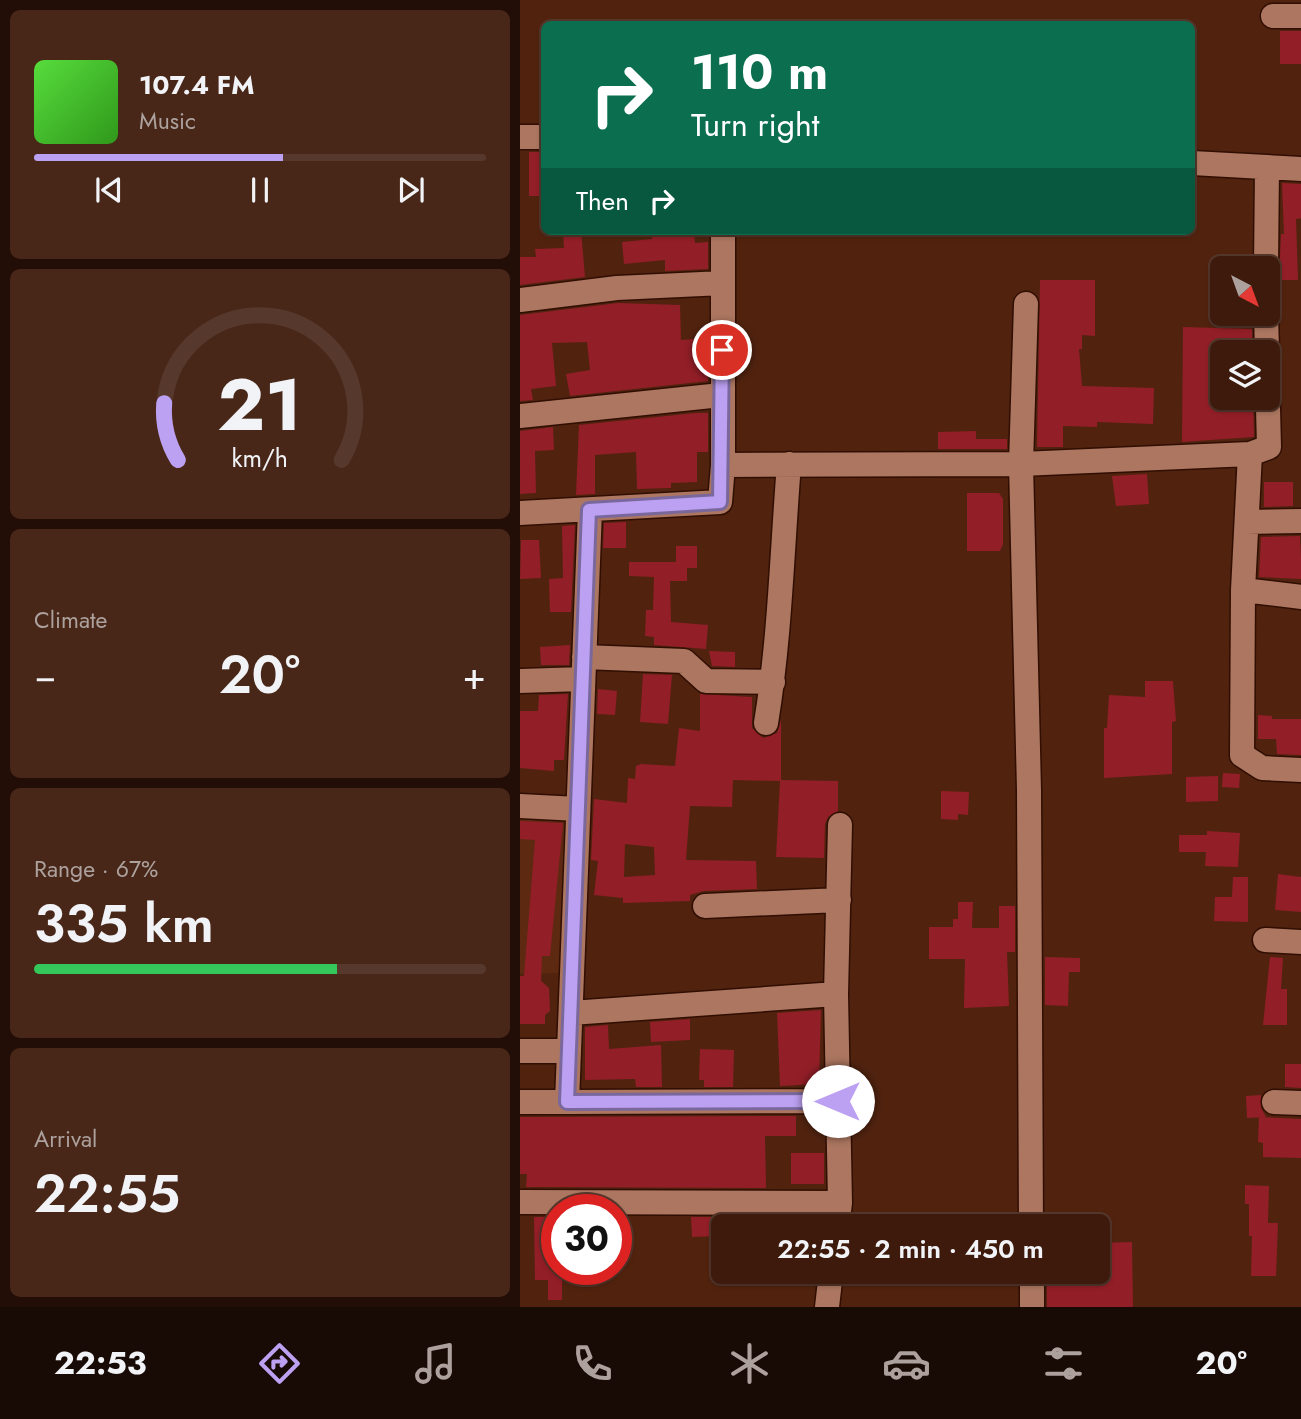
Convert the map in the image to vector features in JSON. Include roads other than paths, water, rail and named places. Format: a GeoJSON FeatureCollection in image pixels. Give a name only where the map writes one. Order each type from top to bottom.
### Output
{"type":"FeatureCollection","features":[{"type":"Feature","properties":{"kind":"street"},"geometry":{"type":"LineString","coordinates":[[1273,16],[1301,16]]}},
{"type":"Feature","properties":{"kind":"street"},"geometry":{"type":"LineString","coordinates":[[520,137],[541,137]]}},
{"type":"Feature","properties":{"kind":"street"},"geometry":{"type":"LineString","coordinates":[[1195,163],[1301,169]]}},
{"type":"Feature","properties":{"kind":"street"},"geometry":{"type":"LineString","coordinates":[[1266,256],[1267,167]]}},
{"type":"Feature","properties":{"kind":"street"},"geometry":{"type":"LineString","coordinates":[[520,513],[720,502],[723,465],[723,235]]}},
{"type":"Feature","properties":{"kind":"street"},"geometry":{"type":"LineString","coordinates":[[520,300],[617,288],[723,283]]}},
{"type":"Feature","properties":{"kind":"street"},"geometry":{"type":"LineString","coordinates":[[1026,304],[1020,464],[1029,750],[1031,1214]]}},
{"type":"Feature","properties":{"kind":"street"},"geometry":{"type":"LineString","coordinates":[[520,416],[721,395]]}},
{"type":"Feature","properties":{"kind":"street"},"geometry":{"type":"LineString","coordinates":[[723,465],[1020,464],[1250,454],[1269,447],[1268,410]]}},
{"type":"Feature","properties":{"kind":"street"},"geometry":{"type":"LineString","coordinates":[[1250,454],[1243,590],[1242,755],[1262,768],[1301,770]]}},
{"type":"Feature","properties":{"kind":"street"},"geometry":{"type":"LineString","coordinates":[[766,723],[773,682],[789,464]]}},
{"type":"Feature","properties":{"kind":"street"},"geometry":{"type":"LineString","coordinates":[[567,1102],[589,510]]}},
{"type":"Feature","properties":{"kind":"street"},"geometry":{"type":"LineString","coordinates":[[1247,522],[1301,521]]}},
{"type":"Feature","properties":{"kind":"street"},"geometry":{"type":"LineString","coordinates":[[1243,590],[1301,597]]}},
{"type":"Feature","properties":{"kind":"street"},"geometry":{"type":"LineString","coordinates":[[520,681],[584,668],[684,661],[706,681],[773,682]]}},
{"type":"Feature","properties":{"kind":"street"},"geometry":{"type":"LineString","coordinates":[[520,806],[578,809]]}},
{"type":"Feature","properties":{"kind":"street"},"geometry":{"type":"LineString","coordinates":[[838,1214],[836,994],[840,825]]}},
{"type":"Feature","properties":{"kind":"street"},"geometry":{"type":"LineString","coordinates":[[705,906],[839,900]]}},
{"type":"Feature","properties":{"kind":"street"},"geometry":{"type":"LineString","coordinates":[[1264,940],[1301,942]]}},
{"type":"Feature","properties":{"kind":"street"},"geometry":{"type":"LineString","coordinates":[[571,1013],[836,994]]}},
{"type":"Feature","properties":{"kind":"street"},"geometry":{"type":"LineString","coordinates":[[520,1051],[569,1051]]}},
{"type":"Feature","properties":{"kind":"street"},"geometry":{"type":"LineString","coordinates":[[520,1102],[838,1101]]}},
{"type":"Feature","properties":{"kind":"street"},"geometry":{"type":"LineString","coordinates":[[1274,1102],[1301,1103]]}},
{"type":"Feature","properties":{"kind":"street"},"geometry":{"type":"LineString","coordinates":[[520,1202],[814,1214]]}},
{"type":"Feature","properties":{"kind":"street"},"geometry":{"type":"LineString","coordinates":[[827,1307],[830,1284]]}},
{"type":"Feature","properties":{"kind":"street"},"geometry":{"type":"LineString","coordinates":[[1032,1284],[1032,1307]]}}]}
